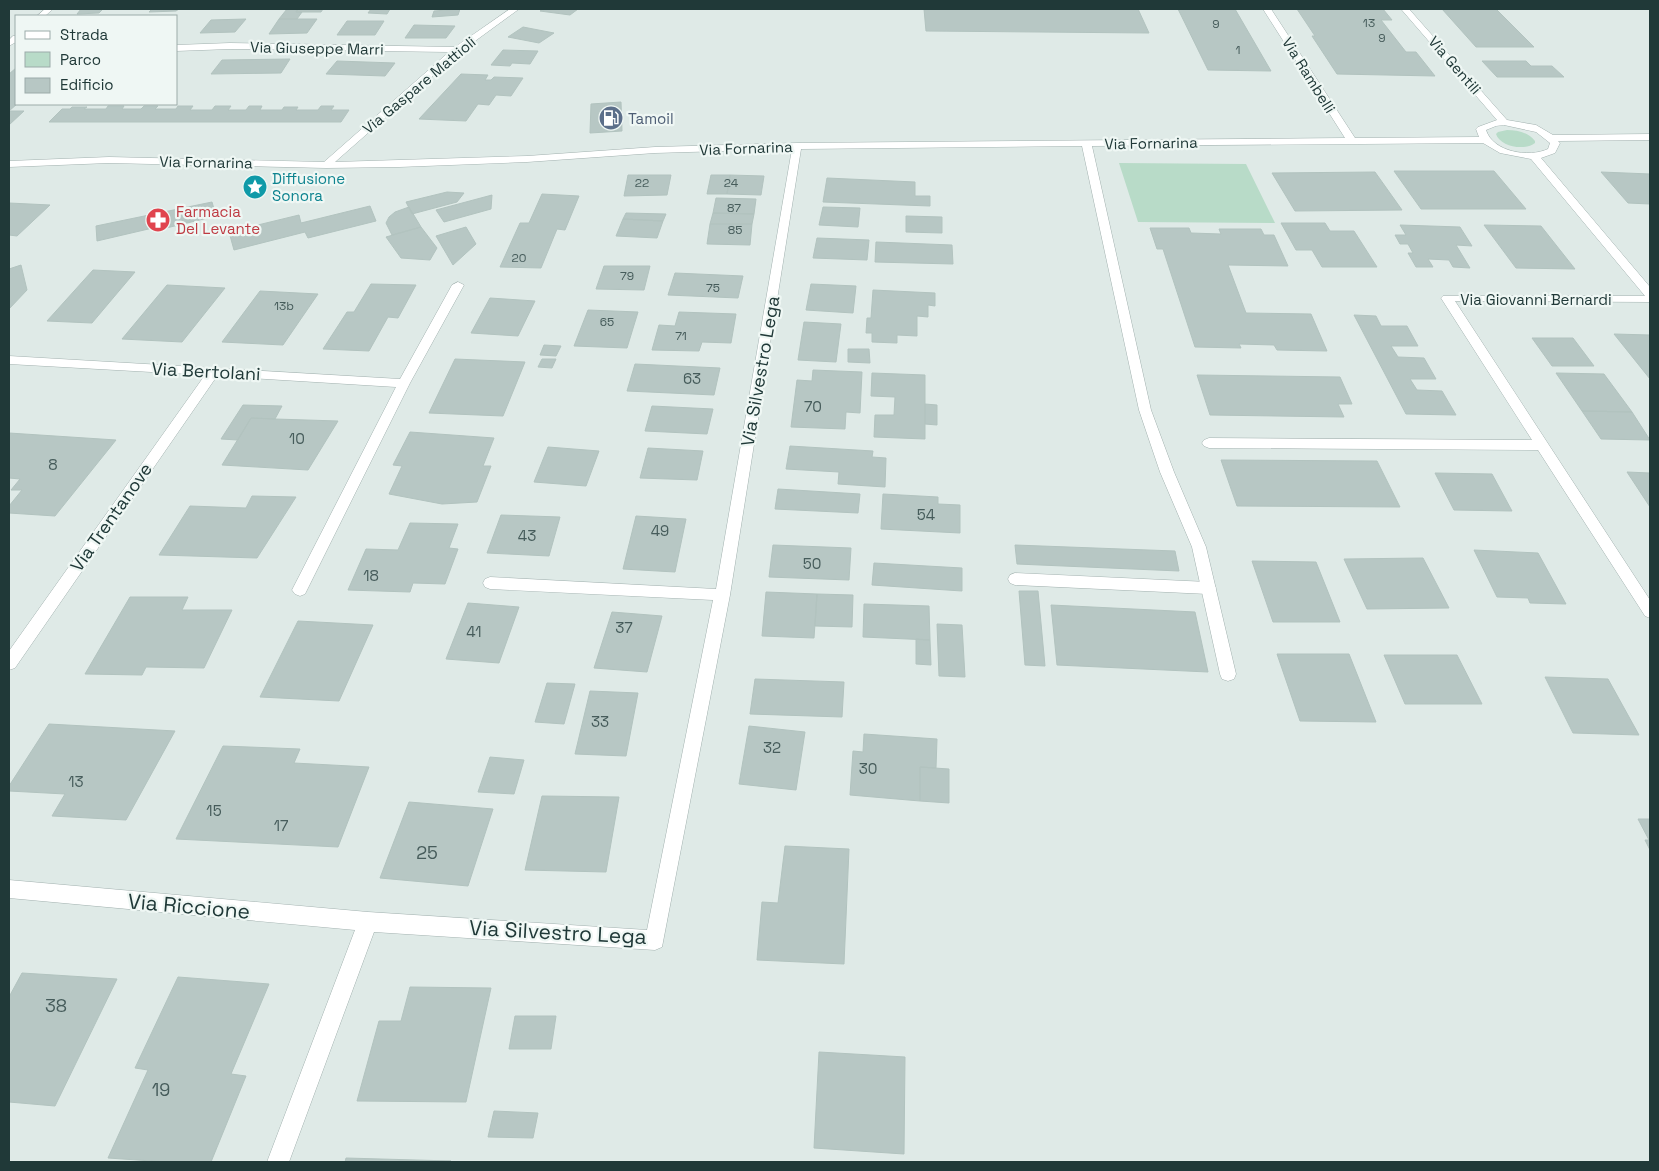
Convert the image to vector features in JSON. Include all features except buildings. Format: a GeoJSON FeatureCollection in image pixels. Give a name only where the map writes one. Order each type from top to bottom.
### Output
{"type":"FeatureCollection","features":[{"type":"Feature","properties":{"kind":"street","name":"Via Gaspare Mattioli"},"geometry":{"type":"LineString","coordinates":[[326,165],[457,50],[514,9]]}},
{"type":"Feature","properties":{"kind":"street","name":"Via Rambelli"},"geometry":{"type":"LineString","coordinates":[[1267,9],[1351,140]]}},
{"type":"Feature","properties":{"kind":"street","name":"Via Gentili"},"geometry":{"type":"LineString","coordinates":[[1405,9],[1504,122]]}},
{"type":"Feature","properties":{"kind":"street","name":"Via Giuseppe Marri"},"geometry":{"type":"LineString","coordinates":[[178,48],[230,46],[457,50]]}},
{"type":"Feature","properties":{"kind":"street"},"geometry":{"type":"LineString","coordinates":[[1483,140],[1480,129],[1486,125],[1504,122],[1531,127],[1551,138],[1555,143],[1552,153],[1534,156]]}},
{"type":"Feature","properties":{"kind":"street"},"geometry":{"type":"LineString","coordinates":[[1551,138],[1650,137]]}},
{"type":"Feature","properties":{"kind":"street","name":"Via Fornarina"},"geometry":{"type":"LineString","coordinates":[[9,164],[109,160],[326,165],[527,159],[655,150],[797,146],[1351,140],[1483,140],[1490,145],[1511,153],[1534,156]]}},
{"type":"Feature","properties":{"kind":"street"},"geometry":{"type":"LineString","coordinates":[[1086,143],[1145,410],[1167,472],[1198,547],[1228,674]]}},
{"type":"Feature","properties":{"kind":"street","name":"Via Silvestro Lega"},"geometry":{"type":"LineString","coordinates":[[368,922],[655,940],[722,595],[797,146]]}},
{"type":"Feature","properties":{"kind":"street"},"geometry":{"type":"LineString","coordinates":[[1534,156],[1650,294]]}},
{"type":"Feature","properties":{"kind":"street"},"geometry":{"type":"LineString","coordinates":[[300,590],[404,383],[458,285]]}},
{"type":"Feature","properties":{"kind":"street","name":"Via Giovanni Bernardi"},"geometry":{"type":"LineString","coordinates":[[1650,299],[1447,298],[1650,612]]}},
{"type":"Feature","properties":{"kind":"street","name":"Via Bertolani"},"geometry":{"type":"LineString","coordinates":[[9,360],[404,383]]}},
{"type":"Feature","properties":{"kind":"street","name":"Via Trentanove"},"geometry":{"type":"LineString","coordinates":[[9,663],[214,371]]}},
{"type":"Feature","properties":{"kind":"street"},"geometry":{"type":"LineString","coordinates":[[1209,443],[1542,445]]}},
{"type":"Feature","properties":{"kind":"street"},"geometry":{"type":"LineString","coordinates":[[1016,579],[1208,588]]}},
{"type":"Feature","properties":{"kind":"street"},"geometry":{"type":"LineString","coordinates":[[490,583],[722,595]]}},
{"type":"Feature","properties":{"kind":"street","name":"Via Riccione"},"geometry":{"type":"LineString","coordinates":[[9,889],[368,922]]}},
{"type":"Feature","properties":{"kind":"street"},"geometry":{"type":"LineString","coordinates":[[278,1162],[368,922]]}},
{"type":"Feature","properties":{"kind":"green space"},"geometry":{"type":"Polygon","coordinates":[[[1507,130],[1526,134],[1535,143],[1525,147],[1507,145],[1496,134],[1507,130]]]}},
{"type":"Feature","properties":{"kind":"green space"},"geometry":{"type":"Polygon","coordinates":[[[1119,163],[1246,164],[1275,223],[1138,222],[1119,163]]]}},
{"type":"Feature","properties":{"kind":"place","name":"Tamoil"},"geometry":{"type":"Point","coordinates":[611,118]}},
{"type":"Feature","properties":{"kind":"place","name":"Diffusione Sonora"},"geometry":{"type":"Point","coordinates":[255,187]}},
{"type":"Feature","properties":{"kind":"place","name":"Farmacia Del Levante"},"geometry":{"type":"Point","coordinates":[158,220]}}]}
